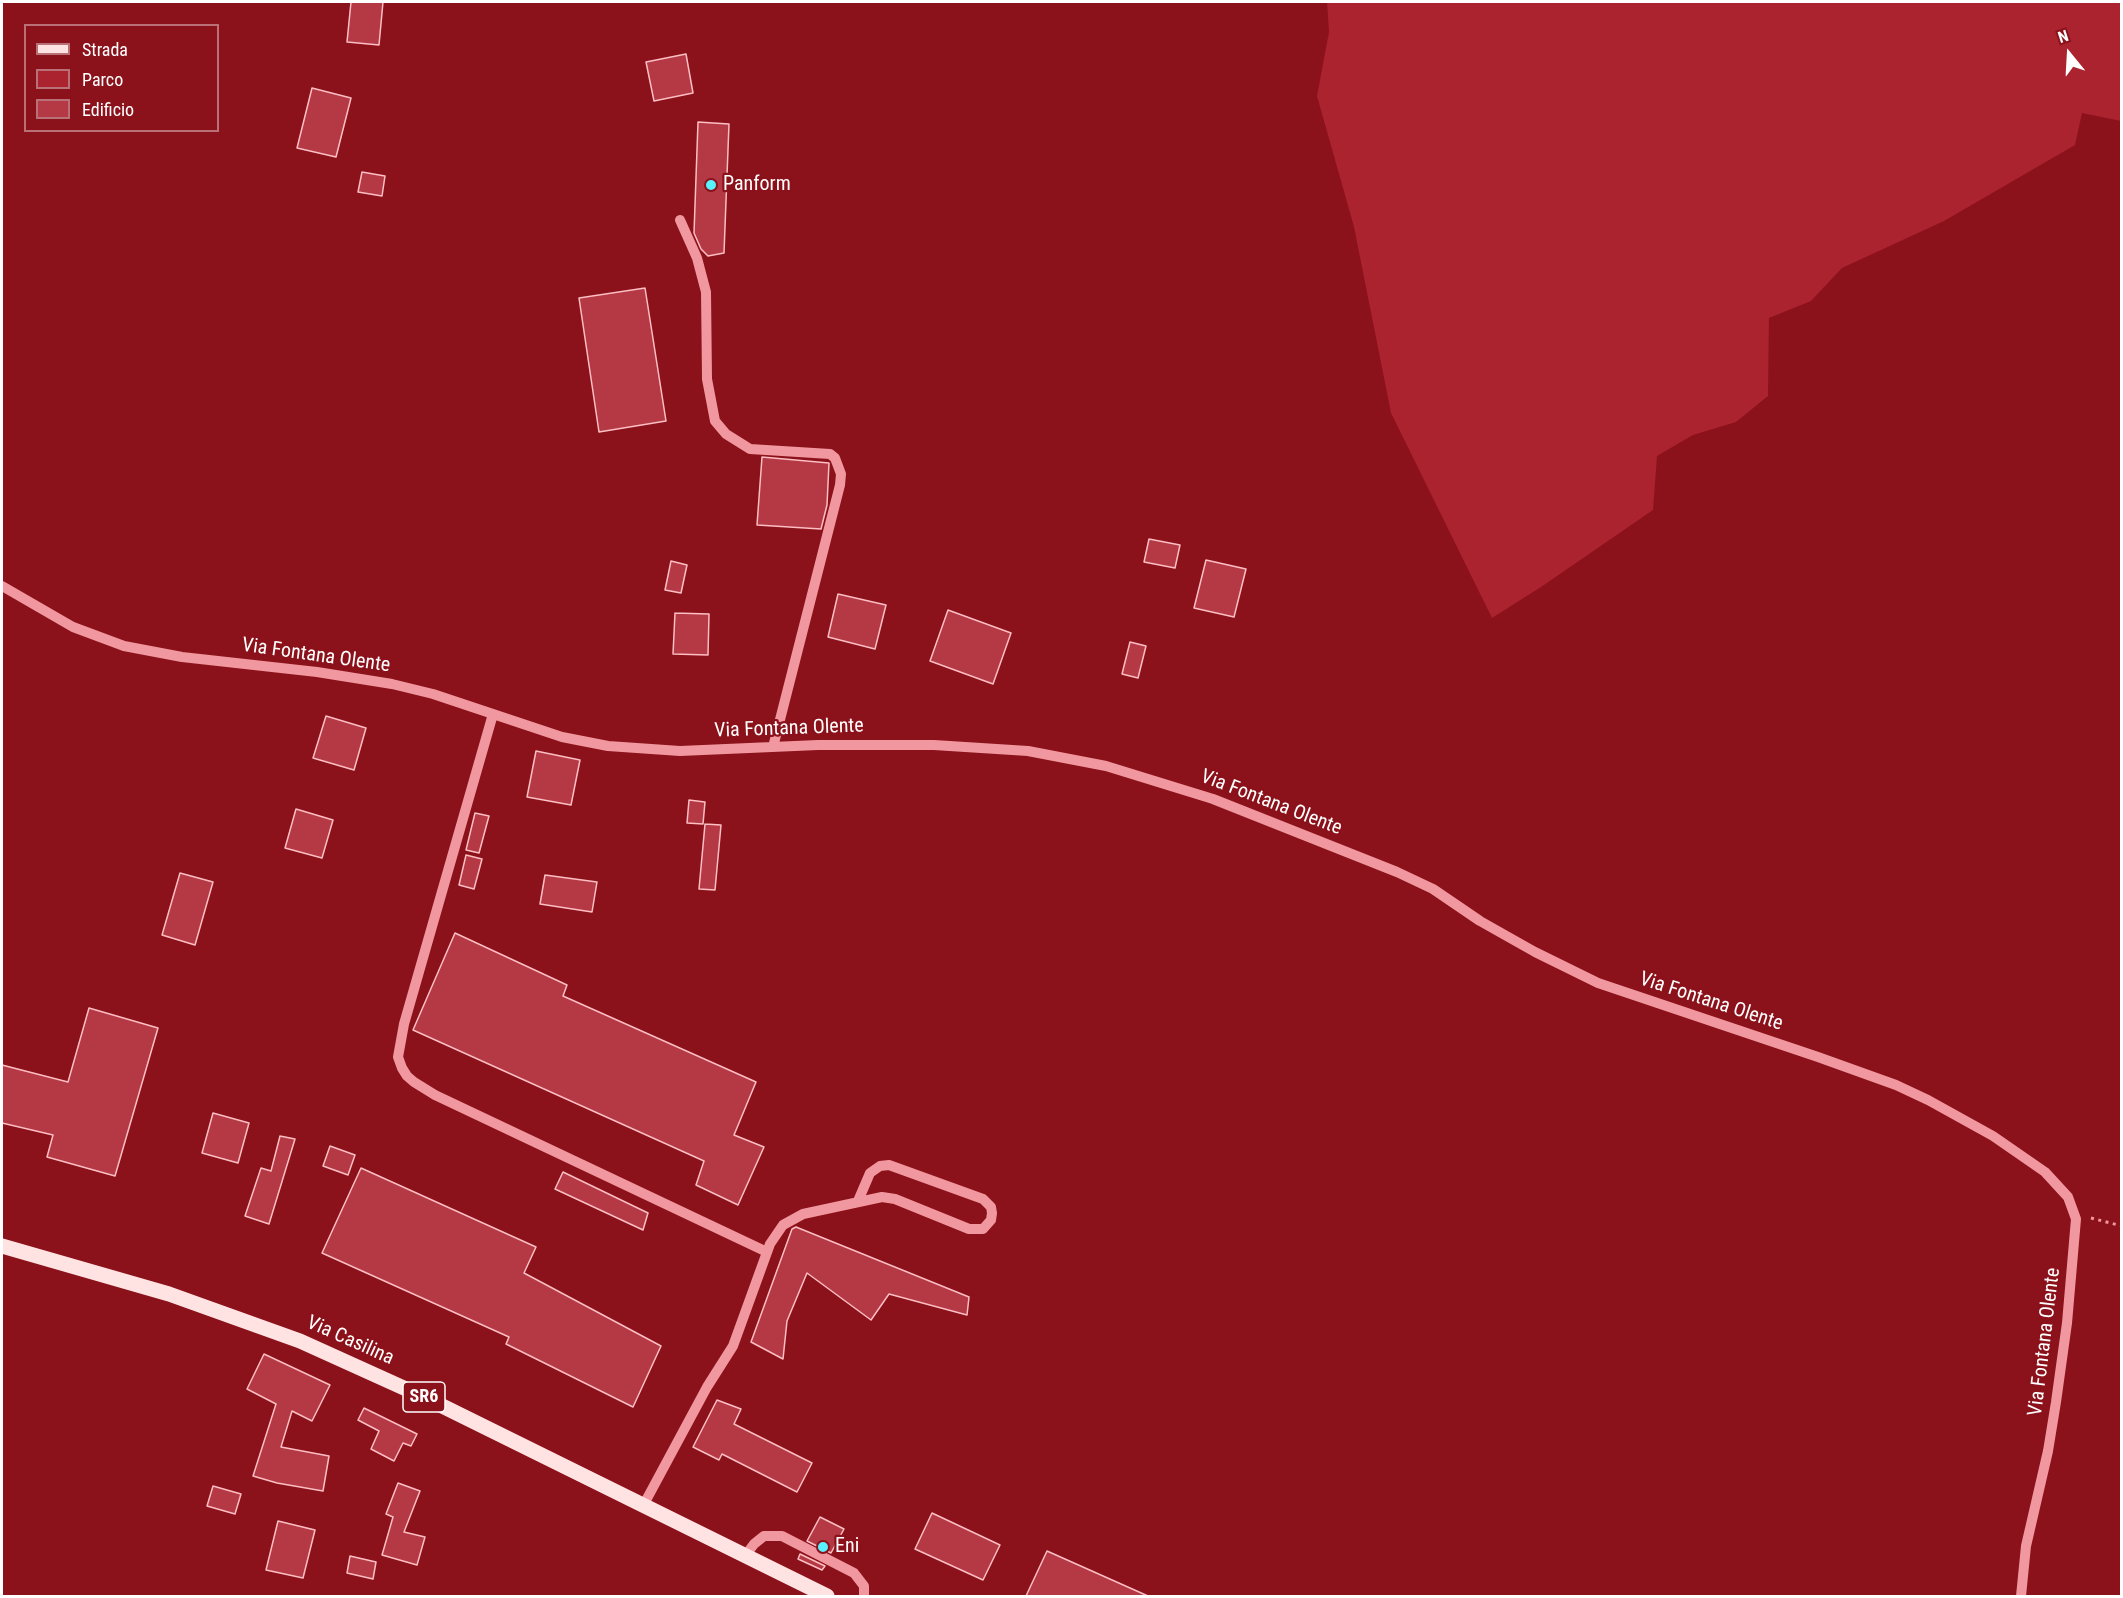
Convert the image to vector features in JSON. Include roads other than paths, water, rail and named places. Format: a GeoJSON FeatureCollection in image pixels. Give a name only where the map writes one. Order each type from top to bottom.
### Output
{"type":"FeatureCollection","features":[{"type":"Feature","properties":{"kind":"main road","name":"Via Casilina"},"geometry":{"type":"LineString","coordinates":[[2,1246],[158,1290],[292,1338],[426,1398],[827,1596]]}},
{"type":"Feature","properties":{"kind":"street"},"geometry":{"type":"LineString","coordinates":[[680,220],[697,258],[706,292],[707,379],[715,421],[726,434],[750,449],[830,454],[835,458],[841,474],[773,747]]}},
{"type":"Feature","properties":{"kind":"street","name":"Via Fontana Olente"},"geometry":{"type":"LineString","coordinates":[[2,586],[73,627],[124,646],[182,657],[317,672],[392,684],[433,694],[562,736],[621,748],[680,751],[923,745],[1034,752],[1106,766],[1213,799],[1410,877],[1443,895],[1506,936],[1590,980],[1818,1057],[1896,1085],[1928,1100],[1993,1136],[2045,1172],[2063,1191],[2075,1213],[2077,1227],[2075,1247],[2056,1402],[2048,1452],[2025,1552],[2021,1596]]}},
{"type":"Feature","properties":{"kind":"street"},"geometry":{"type":"LineString","coordinates":[[493,714],[404,1024],[398,1057],[402,1068],[414,1082],[435,1095],[767,1252]]}},
{"type":"Feature","properties":{"kind":"street"},"geometry":{"type":"LineString","coordinates":[[643,1506],[706,1387],[732,1346],[774,1236],[788,1221],[803,1214],[882,1197],[895,1199],[969,1229],[976,1230],[987,1226],[992,1213],[991,1207],[983,1199],[889,1165],[880,1166],[870,1173],[858,1201]]}},
{"type":"Feature","properties":{"kind":"street"},"geometry":{"type":"LineString","coordinates":[[745,1556],[764,1536],[782,1536],[854,1573],[864,1586],[864,1596]]}},
{"type":"Feature","properties":{"kind":"place","name":"Panform"},"geometry":{"type":"Point","coordinates":[711,185]}},
{"type":"Feature","properties":{"kind":"place","name":"Eni"},"geometry":{"type":"Point","coordinates":[823,1547]}}]}
